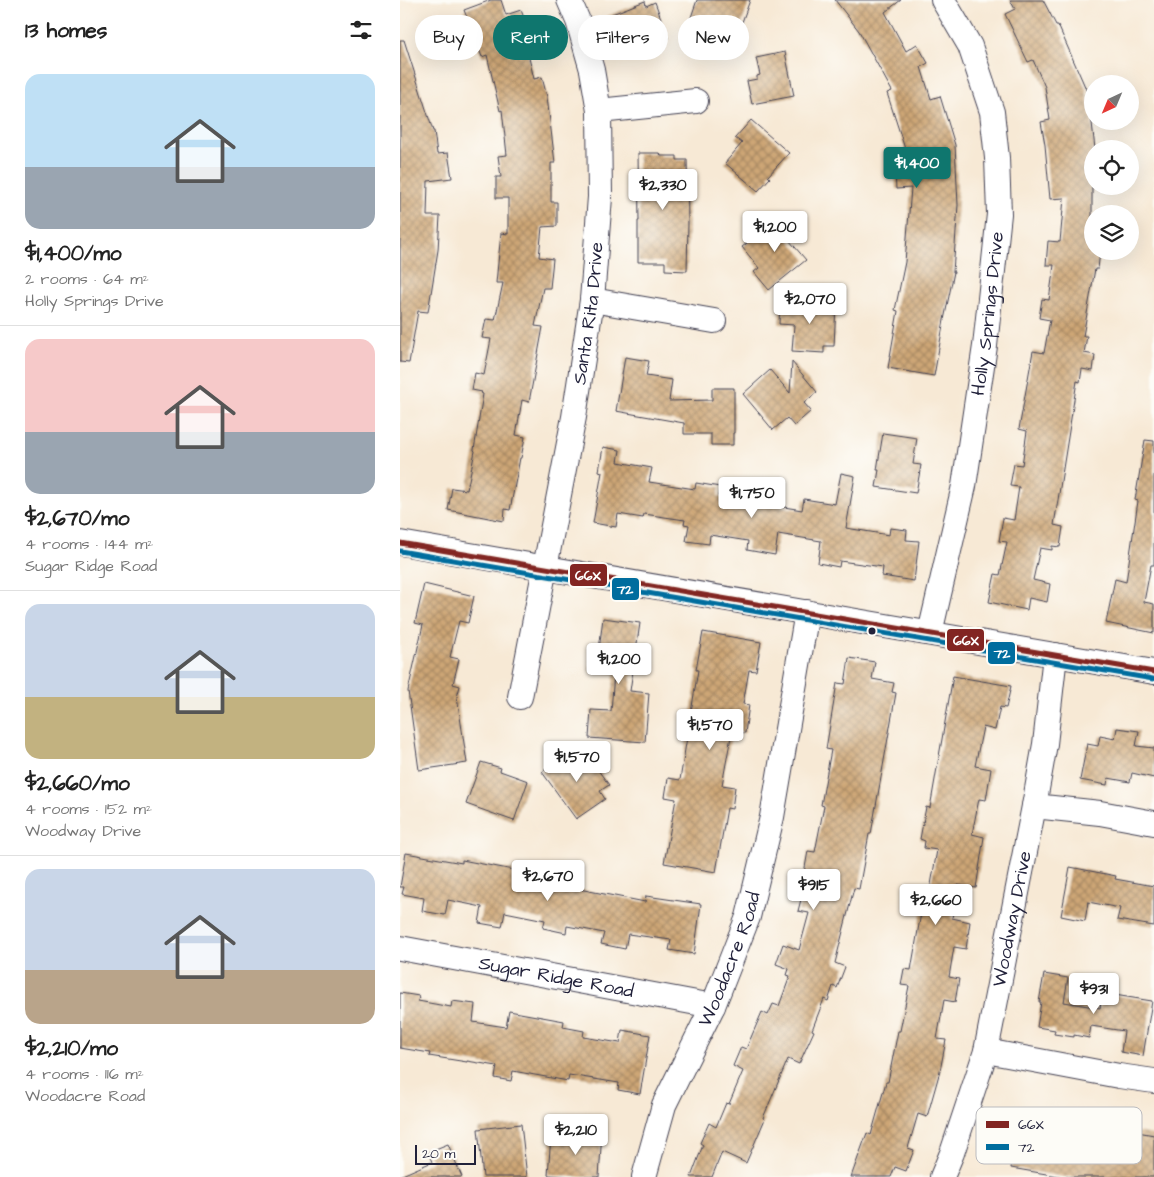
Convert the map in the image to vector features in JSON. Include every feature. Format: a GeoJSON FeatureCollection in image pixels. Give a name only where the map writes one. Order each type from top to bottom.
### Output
{"type":"FeatureCollection","features":[{"type":"Feature","properties":{"kind":"street","name":"Santa Rita Drive"},"geometry":{"type":"LineString","coordinates":[[520,697],[574,418],[592,300],[600,197],[599,111],[592,70],[570,0]]}},
{"type":"Feature","properties":{"kind":"street","name":"Holly Springs Drive"},"geometry":{"type":"LineString","coordinates":[[930,633],[964,486],[985,346],[999,214],[997,158],[992,112],[970,46],[943,0]]}},
{"type":"Feature","properties":{"kind":"street"},"geometry":{"type":"LineString","coordinates":[[599,111],[696,101]]}},
{"type":"Feature","properties":{"kind":"street"},"geometry":{"type":"LineString","coordinates":[[592,300],[714,322]]}},
{"type":"Feature","properties":{"kind":"street"},"geometry":{"type":"LineString","coordinates":[[400,543],[1154,672]]}},
{"type":"Feature","properties":{"kind":"street","name":"Woodacre Road"},"geometry":{"type":"LineString","coordinates":[[644,1177],[664,1105],[713,1006],[748,917],[772,818],[807,612]]}},
{"type":"Feature","properties":{"kind":"street","name":"Woodway Drive"},"geometry":{"type":"LineString","coordinates":[[942,1177],[952,1153],[986,1051],[1045,744],[1056,655]]}},
{"type":"Feature","properties":{"kind":"street"},"geometry":{"type":"LineString","coordinates":[[1034,806],[1100,812],[1154,823]]}},
{"type":"Feature","properties":{"kind":"street","name":"Sugar Ridge Road"},"geometry":{"type":"LineString","coordinates":[[400,948],[713,1006]]}},
{"type":"Feature","properties":{"kind":"street"},"geometry":{"type":"LineString","coordinates":[[986,1051],[1154,1081]]}},
{"type":"Feature","properties":{"kind":"building"},"geometry":{"type":"Polygon","coordinates":[[[491,0],[501,0],[506,15],[493,15],[493,60],[530,60],[534,79],[542,77],[547,97],[555,163],[551,163],[551,202],[557,202],[557,226],[542,227],[539,257],[553,259],[550,288],[543,288],[535,326],[543,327],[529,402],[522,400],[516,435],[525,437],[510,510],[505,509],[504,521],[448,510],[452,488],[467,490],[483,394],[482,392],[472,390],[475,373],[484,375],[491,339],[482,338],[486,319],[495,320],[503,283],[496,283],[501,233],[508,234],[508,198],[496,198],[496,177],[501,177],[498,156],[507,155],[502,110],[500,111],[487,55],[483,57],[483,15],[466,15],[464,10],[491,0]]]}},
{"type":"Feature","properties":{"kind":"building"},"geometry":{"type":"Polygon","coordinates":[[[697,0],[750,0],[745,15],[692,15],[697,0]]]}},
{"type":"Feature","properties":{"kind":"building"},"geometry":{"type":"Polygon","coordinates":[[[835,0],[901,0],[885,12],[906,51],[917,44],[928,63],[921,67],[931,99],[940,96],[955,145],[958,205],[954,272],[934,376],[888,368],[898,311],[895,310],[905,262],[911,188],[896,189],[894,153],[906,152],[887,93],[892,91],[859,31],[835,0]]]}},
{"type":"Feature","properties":{"kind":"building"},"geometry":{"type":"Polygon","coordinates":[[[1010,0],[1043,0],[1056,25],[1058,25],[1084,84],[1084,130],[1093,130],[1094,140],[1084,140],[1084,195],[1092,195],[1092,205],[1084,205],[1084,260],[1099,260],[1098,269],[1095,269],[1083,336],[1087,336],[1084,353],[1095,355],[1093,371],[1082,369],[1080,382],[1077,381],[1054,525],[1063,527],[1060,547],[1052,546],[1052,550],[1040,548],[1033,580],[1050,584],[1047,602],[1029,598],[1027,610],[989,602],[995,574],[1000,575],[1007,542],[999,541],[1003,518],[1014,520],[1019,487],[1010,486],[1014,464],[1022,465],[1027,431],[1019,429],[1033,351],[1044,353],[1050,320],[1039,318],[1042,299],[1049,300],[1054,265],[1046,265],[1048,241],[1060,242],[1064,198],[1050,199],[1041,122],[1050,120],[1045,87],[1033,60],[1028,62],[1005,14],[1015,9],[1010,0]]]}},
{"type":"Feature","properties":{"kind":"building"},"geometry":{"type":"Polygon","coordinates":[[[645,1],[646,6],[655,2],[660,15],[610,15],[645,1]]]}},
{"type":"Feature","properties":{"kind":"building"},"geometry":{"type":"Polygon","coordinates":[[[521,10],[523,15],[506,15],[521,10]]]}},
{"type":"Feature","properties":{"kind":"building"},"geometry":{"type":"Polygon","coordinates":[[[400,40],[404,40],[434,131],[437,154],[448,153],[452,178],[428,181],[427,216],[440,216],[438,250],[428,312],[418,311],[409,363],[400,362],[400,40]]]}},
{"type":"Feature","properties":{"kind":"building"},"geometry":{"type":"Polygon","coordinates":[[[785,52],[794,96],[752,104],[747,81],[757,79],[757,76],[760,75],[756,58],[785,52]]]}},
{"type":"Feature","properties":{"kind":"building"},"geometry":{"type":"Polygon","coordinates":[[[751,120],[789,153],[768,176],[770,178],[758,191],[725,163],[742,143],[735,138],[751,120]]]}},
{"type":"Feature","properties":{"kind":"building"},"geometry":{"type":"Polygon","coordinates":[[[638,153],[660,153],[661,156],[677,156],[677,160],[687,160],[687,271],[665,270],[665,262],[638,262],[638,153]]]}},
{"type":"Feature","properties":{"kind":"building"},"geometry":{"type":"Polygon","coordinates":[[[783,215],[798,233],[789,240],[806,260],[769,290],[754,272],[759,268],[742,247],[783,215]]]}},
{"type":"Feature","properties":{"kind":"building"},"geometry":{"type":"Polygon","coordinates":[[[780,301],[836,304],[834,346],[824,346],[824,353],[792,351],[794,325],[779,324],[780,301]]]}},
{"type":"Feature","properties":{"kind":"building"},"geometry":{"type":"Polygon","coordinates":[[[625,357],[649,361],[646,376],[672,380],[669,401],[712,400],[712,388],[734,388],[733,445],[711,445],[711,434],[684,434],[684,423],[616,411],[625,357]]]}},
{"type":"Feature","properties":{"kind":"building"},"geometry":{"type":"Polygon","coordinates":[[[792,362],[817,392],[804,403],[811,411],[794,426],[787,418],[773,430],[743,394],[770,370],[790,393],[792,362]]]}},
{"type":"Feature","properties":{"kind":"building"},"geometry":{"type":"Polygon","coordinates":[[[883,433],[917,438],[913,464],[921,465],[916,493],[876,487],[883,433]]]}},
{"type":"Feature","properties":{"kind":"building"},"geometry":{"type":"Polygon","coordinates":[[[1145,440],[1154,441],[1154,565],[1151,565],[1144,602],[1154,604],[1154,633],[1106,623],[1115,579],[1126,582],[1138,501],[1135,500],[1145,440]]]}},
{"type":"Feature","properties":{"kind":"building"},"geometry":{"type":"Polygon","coordinates":[[[603,447],[620,450],[618,462],[652,468],[649,482],[695,489],[696,483],[720,487],[718,496],[802,510],[804,499],[835,504],[841,473],[855,476],[846,528],[889,535],[890,528],[907,530],[906,540],[919,541],[914,581],[882,576],[883,567],[840,561],[839,567],[818,563],[821,541],[778,534],[775,555],[747,550],[748,541],[710,535],[709,544],[686,541],[689,525],[684,524],[685,520],[644,514],[643,518],[618,514],[616,527],[593,523],[602,472],[599,471],[603,447]]]}},
{"type":"Feature","properties":{"kind":"building"},"geometry":{"type":"Polygon","coordinates":[[[424,584],[474,596],[468,623],[459,621],[450,657],[459,659],[453,684],[460,686],[457,697],[467,763],[419,770],[408,691],[423,625],[415,623],[424,584]]]}},
{"type":"Feature","properties":{"kind":"building"},"geometry":{"type":"Polygon","coordinates":[[[603,618],[640,623],[630,691],[649,693],[645,742],[589,738],[591,710],[611,711],[614,674],[589,671],[592,649],[599,650],[603,618]]]}},
{"type":"Feature","properties":{"kind":"building"},"geometry":{"type":"Polygon","coordinates":[[[703,632],[761,642],[756,671],[749,670],[743,704],[749,705],[745,733],[732,731],[722,785],[735,787],[732,809],[727,808],[716,872],[664,863],[676,799],[665,797],[668,778],[680,780],[703,632]]]}},
{"type":"Feature","properties":{"kind":"building"},"geometry":{"type":"Polygon","coordinates":[[[849,658],[875,662],[872,679],[894,683],[892,692],[896,693],[871,834],[869,834],[859,889],[854,888],[835,963],[845,967],[837,988],[833,986],[828,1001],[824,999],[812,1030],[814,1031],[799,1064],[788,1059],[746,1163],[722,1152],[712,1177],[691,1177],[703,1145],[700,1143],[709,1123],[716,1127],[726,1103],[729,1104],[743,1071],[733,1066],[741,1047],[746,1049],[762,1012],[768,1015],[773,1004],[779,1006],[790,976],[787,975],[789,969],[776,964],[783,944],[799,950],[809,913],[798,911],[806,880],[803,879],[808,851],[815,852],[824,806],[821,805],[831,750],[826,749],[837,683],[845,684],[849,658]]]}},
{"type":"Feature","properties":{"kind":"building"},"geometry":{"type":"Polygon","coordinates":[[[953,676],[1011,686],[1006,708],[1000,707],[995,730],[983,727],[975,766],[991,769],[986,800],[979,799],[972,834],[984,837],[976,888],[958,885],[952,918],[970,922],[966,949],[954,947],[949,977],[959,979],[955,1002],[944,1000],[937,1039],[946,1040],[940,1071],[927,1117],[918,1114],[908,1148],[914,1150],[906,1171],[895,1167],[891,1177],[851,1177],[867,1133],[871,1135],[886,1082],[888,1082],[909,986],[901,985],[904,969],[911,970],[921,913],[926,914],[937,850],[924,848],[925,841],[920,839],[926,807],[930,808],[953,676]]]}},
{"type":"Feature","properties":{"kind":"building"},"geometry":{"type":"Polygon","coordinates":[[[1117,728],[1139,731],[1136,746],[1154,748],[1154,778],[1132,773],[1130,782],[1108,778],[1107,785],[1080,780],[1087,744],[1098,746],[1100,736],[1115,739],[1117,728]]]}},
{"type":"Feature","properties":{"kind":"building"},"geometry":{"type":"Polygon","coordinates":[[[583,750],[609,785],[600,791],[605,799],[576,819],[542,772],[563,756],[567,762],[583,750]]]}},
{"type":"Feature","properties":{"kind":"building"},"geometry":{"type":"Polygon","coordinates":[[[481,762],[501,768],[500,771],[528,781],[514,821],[466,804],[481,762]]]}},
{"type":"Feature","properties":{"kind":"building"},"geometry":{"type":"Polygon","coordinates":[[[406,853],[462,863],[462,860],[575,882],[574,888],[645,902],[646,896],[701,904],[694,954],[669,950],[671,940],[628,934],[625,949],[601,944],[604,933],[567,926],[566,933],[543,928],[545,920],[505,912],[502,927],[479,923],[482,907],[448,900],[445,915],[422,911],[424,898],[402,894],[404,887],[400,887],[406,853]]]}},
{"type":"Feature","properties":{"kind":"building"},"geometry":{"type":"Polygon","coordinates":[[[1070,867],[1116,876],[1115,879],[1154,886],[1154,926],[1117,920],[1120,908],[1088,902],[1085,921],[1061,916],[1070,867]]]}},
{"type":"Feature","properties":{"kind":"building"},"geometry":{"type":"Polygon","coordinates":[[[1044,974],[1068,978],[1064,1002],[1100,1008],[1102,993],[1152,1001],[1143,1056],[1121,1052],[1124,1031],[1091,1026],[1089,1038],[1054,1034],[1055,1030],[1037,1027],[1044,974]]]}},
{"type":"Feature","properties":{"kind":"building"},"geometry":{"type":"Polygon","coordinates":[[[400,993],[419,996],[418,1001],[451,1007],[452,1001],[475,1004],[473,1022],[506,1027],[509,1011],[564,1021],[563,1027],[584,1031],[583,1037],[620,1043],[622,1030],[650,1035],[640,1094],[618,1090],[619,1083],[569,1075],[568,1081],[513,1071],[511,1081],[495,1078],[497,1066],[429,1056],[430,1053],[400,1048],[400,993]]]}},
{"type":"Feature","properties":{"kind":"building"},"geometry":{"type":"Polygon","coordinates":[[[521,1124],[527,1177],[483,1177],[478,1129],[521,1124]]]}},
{"type":"Feature","properties":{"kind":"building"},"geometry":{"type":"Polygon","coordinates":[[[581,1131],[602,1132],[599,1177],[548,1175],[551,1136],[580,1138],[581,1131]]]}},
{"type":"Feature","properties":{"kind":"building"},"geometry":{"type":"Polygon","coordinates":[[[1142,1133],[1154,1135],[1154,1177],[1064,1177],[1011,1168],[1012,1164],[1142,1164],[1142,1133]]]}},
{"type":"Feature","properties":{"kind":"building"},"geometry":{"type":"Polygon","coordinates":[[[448,1144],[462,1177],[400,1177],[432,1162],[428,1152],[448,1144]]]}},
{"type":"Feature","properties":{"kind":"transit line","name":"66X"},"geometry":{"type":"LineString","coordinates":[[400,543],[1154,672]]}},
{"type":"Feature","properties":{"kind":"transit line","name":"72"},"geometry":{"type":"LineString","coordinates":[[400,551],[1153,679]]}}]}
